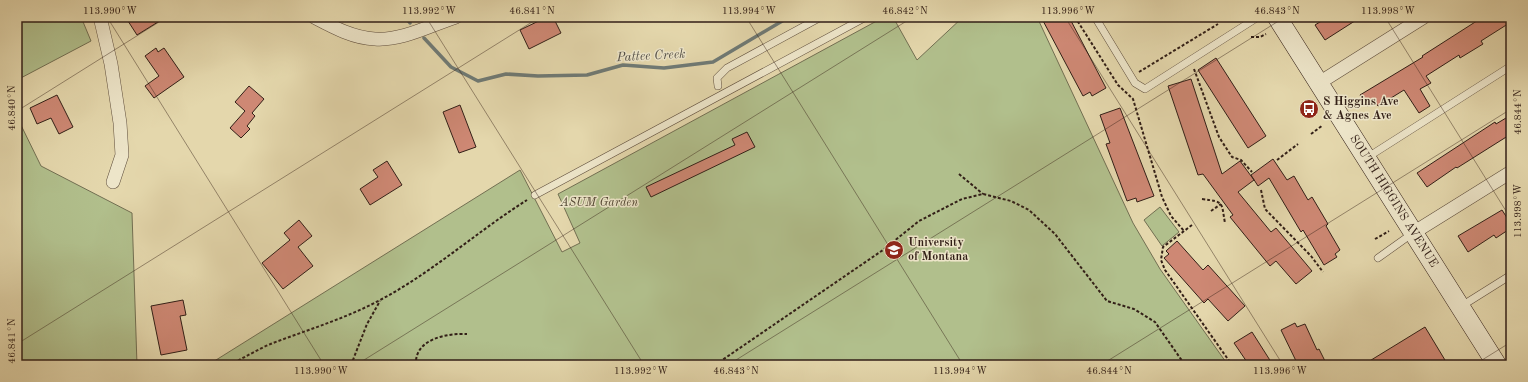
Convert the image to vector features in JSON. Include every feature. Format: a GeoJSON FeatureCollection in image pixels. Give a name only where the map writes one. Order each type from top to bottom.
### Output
{"type":"FeatureCollection","features":[{"type":"Feature","properties":{"kind":"main road","name":"SOUTH HIGGINS AVENUE"},"geometry":{"type":"LineString","coordinates":[[1277,17],[1497,365]]}},
{"type":"Feature","properties":{"kind":"street"},"geometry":{"type":"LineString","coordinates":[[100,17],[111,64],[120,123],[122,155],[113,182]]}},
{"type":"Feature","properties":{"kind":"street"},"geometry":{"type":"LineString","coordinates":[[314,17],[342,31],[375,39],[398,37],[456,17]]}},
{"type":"Feature","properties":{"kind":"street"},"geometry":{"type":"LineString","coordinates":[[1319,83],[1424,17]]}},
{"type":"Feature","properties":{"kind":"street"},"geometry":{"type":"LineString","coordinates":[[1414,233],[1511,172]]}},
{"type":"Feature","properties":{"kind":"lane"},"geometry":{"type":"LineString","coordinates":[[718,86],[717,78],[727,68],[821,17]]}},
{"type":"Feature","properties":{"kind":"lane"},"geometry":{"type":"LineString","coordinates":[[535,195],[866,17]]}},
{"type":"Feature","properties":{"kind":"lane"},"geometry":{"type":"LineString","coordinates":[[1095,17],[1135,83],[1145,89],[1258,17]]}},
{"type":"Feature","properties":{"kind":"lane"},"geometry":{"type":"LineString","coordinates":[[1366,158],[1511,66]]}},
{"type":"Feature","properties":{"kind":"lane"},"geometry":{"type":"LineString","coordinates":[[1378,258],[1414,233]]}},
{"type":"Feature","properties":{"kind":"lane"},"geometry":{"type":"LineString","coordinates":[[1460,307],[1511,275]]}},
{"type":"Feature","properties":{"kind":"path"},"geometry":{"type":"LineString","coordinates":[[1075,17],[1118,84],[1133,99],[1162,197],[1171,216],[1184,231]]}},
{"type":"Feature","properties":{"kind":"path"},"geometry":{"type":"LineString","coordinates":[[1139,73],[1218,24]]}},
{"type":"Feature","properties":{"kind":"path"},"geometry":{"type":"LineString","coordinates":[[1251,37],[1260,37],[1266,34]]}},
{"type":"Feature","properties":{"kind":"path"},"geometry":{"type":"LineString","coordinates":[[1194,69],[1219,137],[1232,157],[1241,160],[1252,172]]}},
{"type":"Feature","properties":{"kind":"path"},"geometry":{"type":"LineString","coordinates":[[1311,134],[1323,125]]}},
{"type":"Feature","properties":{"kind":"path"},"geometry":{"type":"LineString","coordinates":[[1277,160],[1298,144]]}},
{"type":"Feature","properties":{"kind":"path"},"geometry":{"type":"LineString","coordinates":[[958,174],[983,194],[1011,202],[1029,210],[1054,234],[1107,301],[1134,309],[1155,322],[1185,365]]}},
{"type":"Feature","properties":{"kind":"path"},"geometry":{"type":"LineString","coordinates":[[1261,190],[1265,209],[1311,256],[1323,272]]}},
{"type":"Feature","properties":{"kind":"path"},"geometry":{"type":"LineString","coordinates":[[715,365],[884,250],[919,221],[962,199],[983,194]]}},
{"type":"Feature","properties":{"kind":"path"},"geometry":{"type":"LineString","coordinates":[[229,365],[272,344],[333,322],[381,300],[430,271],[497,219],[535,195]]}},
{"type":"Feature","properties":{"kind":"path"},"geometry":{"type":"LineString","coordinates":[[1202,199],[1218,201],[1221,204],[1225,223]]}},
{"type":"Feature","properties":{"kind":"path"},"geometry":{"type":"LineString","coordinates":[[1211,211],[1221,204]]}},
{"type":"Feature","properties":{"kind":"path"},"geometry":{"type":"LineString","coordinates":[[1192,225],[1163,247],[1160,260],[1165,270],[1232,365]]}},
{"type":"Feature","properties":{"kind":"path"},"geometry":{"type":"LineString","coordinates":[[1375,239],[1388,231]]}},
{"type":"Feature","properties":{"kind":"path"},"geometry":{"type":"LineString","coordinates":[[352,365],[367,324],[381,300]]}},
{"type":"Feature","properties":{"kind":"path"},"geometry":{"type":"LineString","coordinates":[[416,365],[419,350],[426,344],[442,336],[455,333],[467,334]]}},
{"type":"Feature","properties":{"kind":"green space"},"geometry":{"type":"Polygon","coordinates":[[[17,17],[81,17],[91,41],[17,80],[17,17]]]}},
{"type":"Feature","properties":{"kind":"green space","name":"University of Montana"},"geometry":{"type":"Polygon","coordinates":[[[884,17],[893,17],[917,60],[963,17],[1037,17],[1133,223],[1160,269],[1228,365],[208,365],[520,170],[562,252],[580,243],[558,194],[884,17]]]}},
{"type":"Feature","properties":{"kind":"green space"},"geometry":{"type":"Polygon","coordinates":[[[17,117],[41,166],[132,213],[137,365],[17,365],[17,117]]]}},
{"type":"Feature","properties":{"kind":"green space"},"geometry":{"type":"Polygon","coordinates":[[[1160,207],[1179,232],[1162,246],[1144,220],[1160,207]]]}},
{"type":"Feature","properties":{"kind":"building"},"geometry":{"type":"Polygon","coordinates":[[[134,17],[166,17],[137,35],[128,21],[134,17]]]}},
{"type":"Feature","properties":{"kind":"building"},"geometry":{"type":"Polygon","coordinates":[[[547,17],[553,17],[561,33],[529,49],[520,30],[547,17]]]}},
{"type":"Feature","properties":{"kind":"building"},"geometry":{"type":"Polygon","coordinates":[[[1041,17],[1069,17],[1106,88],[1092,96],[1090,92],[1083,96],[1041,17]]]}},
{"type":"Feature","properties":{"kind":"building"},"geometry":{"type":"Polygon","coordinates":[[[1328,17],[1361,17],[1325,40],[1315,25],[1328,17]]]}},
{"type":"Feature","properties":{"kind":"building"},"geometry":{"type":"Polygon","coordinates":[[[1483,17],[1511,17],[1511,22],[1481,41],[1483,44],[1460,58],[1459,55],[1426,76],[1431,83],[1420,89],[1430,106],[1419,113],[1404,90],[1378,106],[1375,102],[1367,106],[1360,95],[1423,57],[1422,56],[1483,17]]]}},
{"type":"Feature","properties":{"kind":"building"},"geometry":{"type":"Polygon","coordinates":[[[156,48],[158,52],[164,48],[184,77],[154,98],[145,86],[159,76],[145,56],[156,48]]]}},
{"type":"Feature","properties":{"kind":"building"},"geometry":{"type":"Polygon","coordinates":[[[1216,58],[1266,136],[1248,148],[1198,70],[1216,58]]]}},
{"type":"Feature","properties":{"kind":"building"},"geometry":{"type":"Polygon","coordinates":[[[1191,79],[1222,174],[1240,161],[1254,180],[1238,192],[1271,232],[1276,228],[1312,271],[1296,284],[1276,261],[1270,266],[1230,217],[1233,215],[1203,174],[1198,175],[1168,86],[1191,79]]]}},
{"type":"Feature","properties":{"kind":"building"},"geometry":{"type":"Polygon","coordinates":[[[249,86],[264,99],[252,113],[255,116],[247,126],[250,129],[241,138],[230,128],[245,111],[235,102],[249,86]]]}},
{"type":"Feature","properties":{"kind":"building"},"geometry":{"type":"Polygon","coordinates":[[[57,95],[73,127],[59,134],[51,118],[37,124],[30,108],[57,95]]]}},
{"type":"Feature","properties":{"kind":"building"},"geometry":{"type":"Polygon","coordinates":[[[460,105],[476,147],[459,153],[443,112],[460,105]]]}},
{"type":"Feature","properties":{"kind":"building"},"geometry":{"type":"Polygon","coordinates":[[[1120,108],[1154,196],[1137,202],[1136,198],[1127,201],[1106,144],[1110,143],[1100,115],[1120,108]]]}},
{"type":"Feature","properties":{"kind":"building"},"geometry":{"type":"Polygon","coordinates":[[[1511,115],[1511,134],[1457,168],[1456,167],[1427,187],[1417,173],[1495,122],[1496,124],[1511,115]]]}},
{"type":"Feature","properties":{"kind":"building"},"geometry":{"type":"Polygon","coordinates":[[[747,132],[755,147],[651,197],[646,187],[735,145],[732,139],[747,132]]]}},
{"type":"Feature","properties":{"kind":"building"},"geometry":{"type":"Polygon","coordinates":[[[1273,159],[1287,180],[1294,176],[1308,200],[1312,197],[1328,224],[1326,226],[1340,250],[1335,254],[1337,257],[1324,265],[1303,230],[1301,232],[1269,178],[1258,186],[1251,175],[1273,159]]]}},
{"type":"Feature","properties":{"kind":"building"},"geometry":{"type":"Polygon","coordinates":[[[387,161],[402,185],[370,205],[360,189],[378,177],[373,170],[387,161]]]}},
{"type":"Feature","properties":{"kind":"building"},"geometry":{"type":"Polygon","coordinates":[[[1502,210],[1511,224],[1511,228],[1496,238],[1494,235],[1468,252],[1458,236],[1502,210]]]}},
{"type":"Feature","properties":{"kind":"building"},"geometry":{"type":"Polygon","coordinates":[[[299,220],[312,236],[298,247],[313,266],[283,289],[262,263],[290,240],[284,233],[299,220]]]}},
{"type":"Feature","properties":{"kind":"building"},"geometry":{"type":"Polygon","coordinates":[[[1177,241],[1203,270],[1208,265],[1245,306],[1228,321],[1208,299],[1204,303],[1164,258],[1169,254],[1166,251],[1177,241]]]}},
{"type":"Feature","properties":{"kind":"building"},"geometry":{"type":"Polygon","coordinates":[[[183,300],[186,315],[180,316],[187,350],[161,355],[151,306],[183,300]]]}},
{"type":"Feature","properties":{"kind":"building"},"geometry":{"type":"Polygon","coordinates":[[[1295,323],[1297,327],[1305,324],[1317,350],[1319,349],[1327,365],[1298,365],[1281,330],[1295,323]]]}},
{"type":"Feature","properties":{"kind":"building"},"geometry":{"type":"Polygon","coordinates":[[[1425,327],[1448,365],[1363,365],[1425,327]]]}},
{"type":"Feature","properties":{"kind":"building"},"geometry":{"type":"Polygon","coordinates":[[[1252,332],[1273,365],[1249,365],[1234,343],[1252,332]]]}},
{"type":"Feature","properties":{"kind":"waterway","name":"Pattee Creek"},"geometry":{"type":"LineString","coordinates":[[405,17],[410,23]]}},
{"type":"Feature","properties":{"kind":"waterway","name":"Pattee Creek"},"geometry":{"type":"LineString","coordinates":[[424,38],[451,67],[478,81],[506,74],[538,76],[587,75],[623,65],[664,68],[713,62],[789,17]]}},
{"type":"Feature","properties":{"kind":"place","name":"S Higgins Ave & Agnes Ave"},"geometry":{"type":"Point","coordinates":[1309,109]}},
{"type":"Feature","properties":{"kind":"place","name":"University of Montana"},"geometry":{"type":"Point","coordinates":[894,250]}},
{"type":"Feature","properties":{"kind":"park label","name":"ASUM Garden"},"geometry":{"type":"Point","coordinates":[599,203]}}]}
